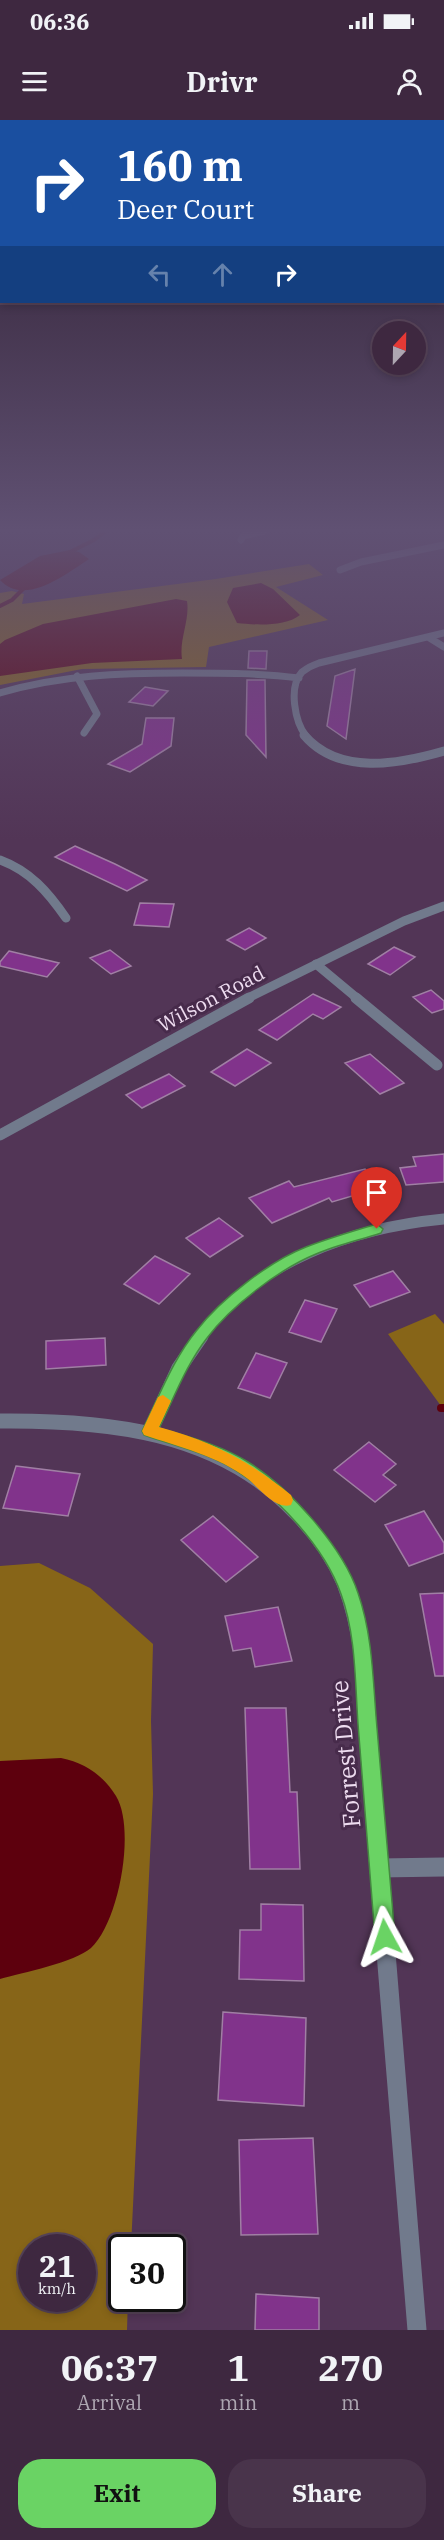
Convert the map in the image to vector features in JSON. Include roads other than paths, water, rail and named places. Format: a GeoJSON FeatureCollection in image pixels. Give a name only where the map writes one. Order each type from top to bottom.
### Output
{"type":"FeatureCollection","features":[{"type":"Feature","properties":{"kind":"street"},"geometry":{"type":"LineString","coordinates":[[439,634],[319,663],[298,678],[297,686],[300,728],[308,739],[332,755],[359,763],[386,764],[409,761],[444,751]]}},
{"type":"Feature","properties":{"kind":"street"},"geometry":{"type":"LineString","coordinates":[[428,637],[444,647]]}},
{"type":"Feature","properties":{"kind":"street"},"geometry":{"type":"LineString","coordinates":[[0,693],[35,683],[77,676],[245,673],[298,678]]}},
{"type":"Feature","properties":{"kind":"street"},"geometry":{"type":"LineString","coordinates":[[77,676],[97,714],[84,733]]}},
{"type":"Feature","properties":{"kind":"street"},"geometry":{"type":"LineString","coordinates":[[0,860],[21,868],[37,879],[66,918]]}},
{"type":"Feature","properties":{"kind":"street","name":"Wilson Road"},"geometry":{"type":"LineString","coordinates":[[0,1135],[316,964],[404,921],[444,906]]}},
{"type":"Feature","properties":{"kind":"street"},"geometry":{"type":"LineString","coordinates":[[316,964],[437,1065]]}},
{"type":"Feature","properties":{"kind":"street"},"geometry":{"type":"LineString","coordinates":[[150,1431],[171,1385],[201,1334],[224,1309],[249,1288],[282,1265],[338,1240],[396,1224],[444,1219]]}},
{"type":"Feature","properties":{"kind":"street","name":"Forrest Drive"},"geometry":{"type":"LineString","coordinates":[[0,1421],[68,1420],[150,1431],[184,1440],[242,1466],[280,1496],[303,1519],[336,1565],[350,1592],[361,1644],[417,2330]]}},
{"type":"Feature","properties":{"kind":"street"},"geometry":{"type":"LineString","coordinates":[[379,1868],[444,1867]]}}]}
